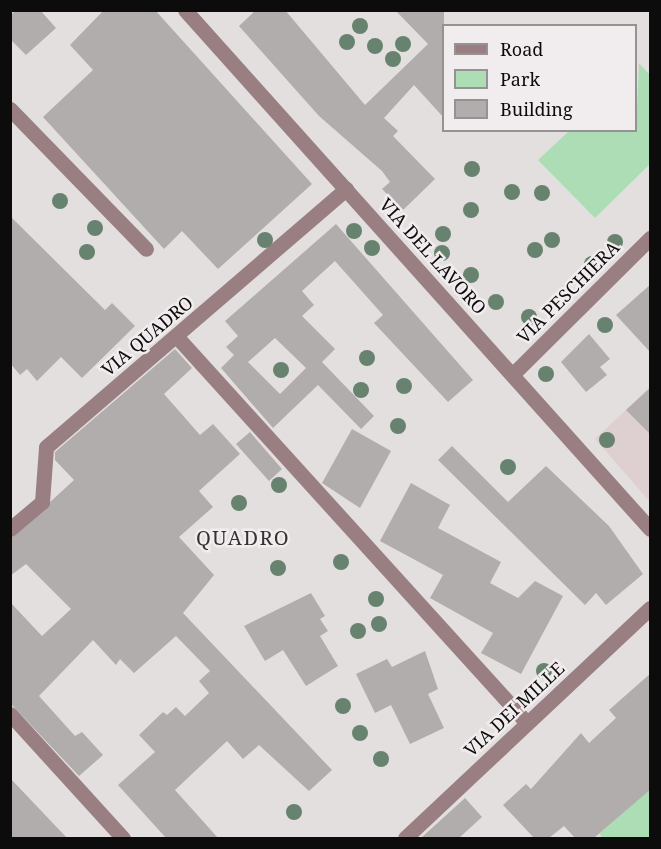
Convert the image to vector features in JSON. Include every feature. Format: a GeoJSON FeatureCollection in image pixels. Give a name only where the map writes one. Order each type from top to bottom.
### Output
{"type":"FeatureCollection","features":[{"type":"Feature","properties":{"kind":"street","name":"VIA DEL LAVORO"},"geometry":{"type":"LineString","coordinates":[[185,10],[514,373],[651,530]]}},
{"type":"Feature","properties":{"kind":"street"},"geometry":{"type":"LineString","coordinates":[[10,110],[146,249]]}},
{"type":"Feature","properties":{"kind":"street","name":"VIA QUADRO"},"geometry":{"type":"LineString","coordinates":[[10,529],[42,502],[46,447],[177,337],[346,189]]}},
{"type":"Feature","properties":{"kind":"street","name":"VIA PESCHIERA"},"geometry":{"type":"LineString","coordinates":[[514,373],[651,238]]}},
{"type":"Feature","properties":{"kind":"street"},"geometry":{"type":"LineString","coordinates":[[177,337],[527,723]]}},
{"type":"Feature","properties":{"kind":"street","name":"VIA DEI MILLE"},"geometry":{"type":"LineString","coordinates":[[405,838],[651,608]]}},
{"type":"Feature","properties":{"kind":"street"},"geometry":{"type":"LineString","coordinates":[[10,714],[123,838]]}},
{"type":"Feature","properties":{"kind":"shaded area"},"geometry":{"type":"Polygon","coordinates":[[[650,387],[650,502],[595,439],[650,387]]]}},
{"type":"Feature","properties":{"kind":"green space"},"geometry":{"type":"Polygon","coordinates":[[[639,63],[650,75],[650,164],[595,218],[538,160],[568,132],[637,132],[639,63]]]}},
{"type":"Feature","properties":{"kind":"green space"},"geometry":{"type":"Polygon","coordinates":[[[650,789],[650,838],[603,838],[599,834],[650,789]]]}},
{"type":"Feature","properties":{"kind":"building"},"geometry":{"type":"Polygon","coordinates":[[[16,10],[40,10],[56,28],[26,55],[10,39],[10,16],[16,10]]]}},
{"type":"Feature","properties":{"kind":"building"},"geometry":{"type":"Polygon","coordinates":[[[104,10],[155,10],[312,184],[218,269],[182,231],[164,249],[43,117],[93,70],[70,45],[104,10]]]}},
{"type":"Feature","properties":{"kind":"building"},"geometry":{"type":"Polygon","coordinates":[[[256,10],[285,10],[365,105],[428,44],[395,10],[444,10],[442,116],[414,85],[384,118],[398,131],[393,136],[435,179],[403,210],[382,189],[390,182],[382,171],[319,116],[239,26],[256,10]]]}},
{"type":"Feature","properties":{"kind":"building"},"geometry":{"type":"Polygon","coordinates":[[[10,216],[105,310],[112,303],[135,326],[82,378],[61,357],[37,381],[27,369],[20,375],[10,363],[10,216]]]}},
{"type":"Feature","properties":{"kind":"building"},"geometry":{"type":"Polygon","coordinates":[[[336,224],[473,380],[448,402],[374,323],[383,315],[335,261],[302,291],[314,305],[302,316],[335,349],[322,362],[374,416],[361,429],[318,385],[273,428],[221,368],[234,355],[226,347],[238,336],[225,321],[336,224]],[[275,338],[248,362],[280,394],[306,368],[275,338]]]}},
{"type":"Feature","properties":{"kind":"building"},"geometry":{"type":"Polygon","coordinates":[[[651,284],[651,353],[616,315],[651,284]]]}},
{"type":"Feature","properties":{"kind":"building"},"geometry":{"type":"Polygon","coordinates":[[[589,334],[610,359],[600,367],[607,375],[586,392],[561,362],[589,334]]]}},
{"type":"Feature","properties":{"kind":"building"},"geometry":{"type":"Polygon","coordinates":[[[175,349],[192,368],[164,394],[200,435],[213,424],[240,454],[199,491],[213,507],[179,537],[214,575],[183,613],[332,770],[309,791],[259,745],[243,759],[227,741],[175,790],[218,838],[166,838],[118,785],[155,752],[139,735],[163,712],[167,715],[176,707],[185,716],[209,693],[199,681],[210,671],[176,636],[134,673],[120,659],[116,665],[93,640],[39,696],[75,736],[82,732],[103,755],[79,776],[10,703],[10,602],[42,636],[71,609],[26,564],[10,576],[10,539],[74,480],[55,460],[55,452],[175,349]]]}},
{"type":"Feature","properties":{"kind":"building"},"geometry":{"type":"Polygon","coordinates":[[[651,387],[651,435],[626,410],[651,387]]]}},
{"type":"Feature","properties":{"kind":"building"},"geometry":{"type":"Polygon","coordinates":[[[352,429],[391,451],[360,508],[322,483],[352,429]]]}},
{"type":"Feature","properties":{"kind":"building"},"geometry":{"type":"Polygon","coordinates":[[[250,432],[282,469],[269,481],[236,444],[250,432]]]}},
{"type":"Feature","properties":{"kind":"building"},"geometry":{"type":"Polygon","coordinates":[[[452,446],[508,502],[546,466],[609,526],[643,574],[606,605],[596,593],[585,605],[438,460],[452,446]]]}},
{"type":"Feature","properties":{"kind":"building"},"geometry":{"type":"Polygon","coordinates":[[[411,483],[450,505],[438,528],[501,562],[490,583],[518,598],[535,581],[563,596],[521,674],[481,653],[493,633],[430,598],[443,575],[380,541],[411,483]]]}},
{"type":"Feature","properties":{"kind":"building"},"geometry":{"type":"Polygon","coordinates":[[[311,593],[325,616],[320,619],[328,631],[320,636],[338,666],[306,686],[283,650],[265,661],[244,626],[311,593]]]}},
{"type":"Feature","properties":{"kind":"building"},"geometry":{"type":"Polygon","coordinates":[[[425,651],[438,689],[428,694],[444,728],[410,744],[391,705],[375,713],[356,674],[387,659],[392,667],[425,651]]]}},
{"type":"Feature","properties":{"kind":"building"},"geometry":{"type":"Polygon","coordinates":[[[651,673],[651,789],[594,838],[575,838],[564,826],[549,838],[534,838],[503,805],[526,784],[531,789],[581,733],[589,743],[616,718],[609,710],[651,673]]]}},
{"type":"Feature","properties":{"kind":"building"},"geometry":{"type":"Polygon","coordinates":[[[10,778],[67,838],[10,838],[10,778]]]}},
{"type":"Feature","properties":{"kind":"building"},"geometry":{"type":"Polygon","coordinates":[[[465,798],[482,817],[459,838],[421,838],[465,798]]]}},
{"type":"Feature","properties":{"kind":"district","name":"QUADRO"},"geometry":{"type":"Point","coordinates":[243,537]}}]}
